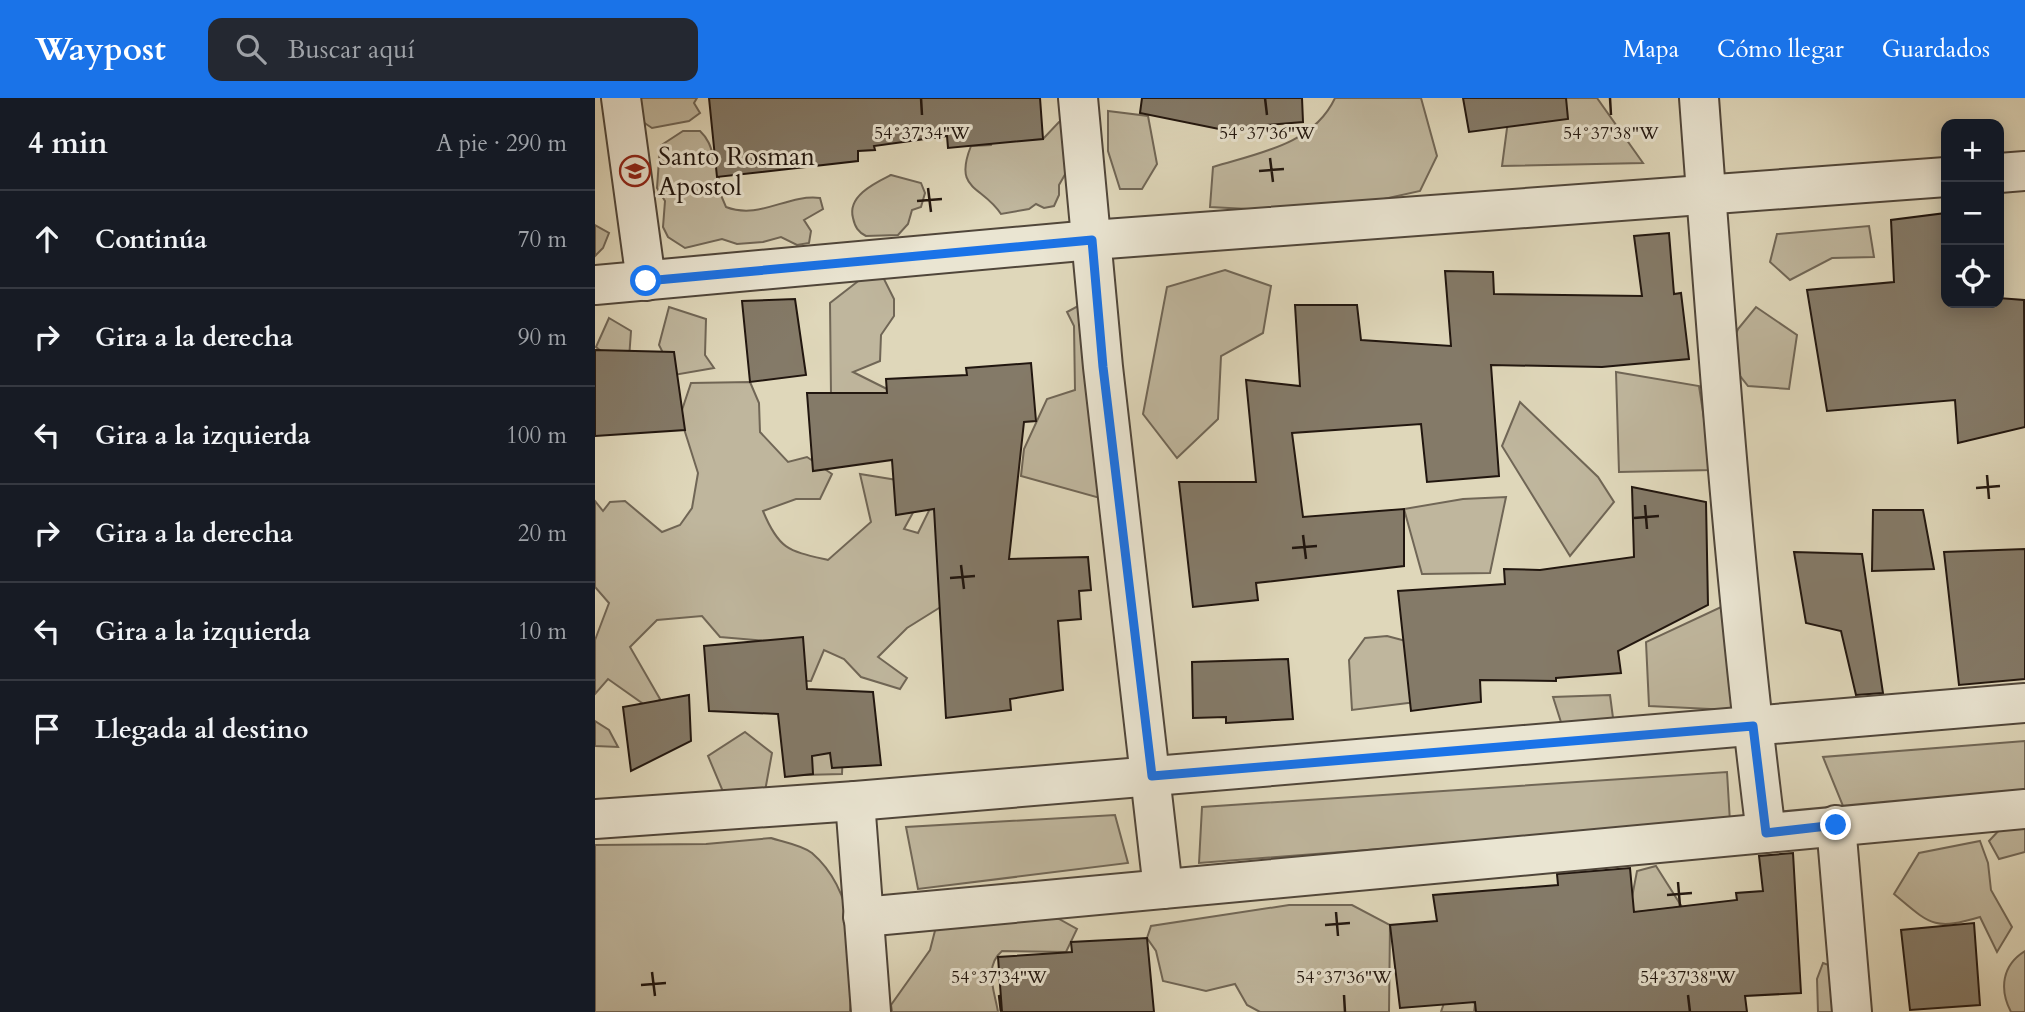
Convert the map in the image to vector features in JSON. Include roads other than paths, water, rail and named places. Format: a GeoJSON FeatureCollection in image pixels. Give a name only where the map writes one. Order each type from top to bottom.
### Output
{"type":"FeatureCollection","features":[{"type":"Feature","properties":{"kind":"street"},"geometry":{"type":"LineString","coordinates":[[621,98],[646,281]]}},
{"type":"Feature","properties":{"kind":"street"},"geometry":{"type":"LineString","coordinates":[[1078,98],[1103,367],[1163,889]]}},
{"type":"Feature","properties":{"kind":"street"},"geometry":{"type":"LineString","coordinates":[[1699,98],[1718,358],[1753,726],[1766,833]]}},
{"type":"Feature","properties":{"kind":"street"},"geometry":{"type":"LineString","coordinates":[[2004,173],[2025,171]]}},
{"type":"Feature","properties":{"kind":"street"},"geometry":{"type":"LineString","coordinates":[[595,285],[1092,240],[1941,177]]}},
{"type":"Feature","properties":{"kind":"street"},"geometry":{"type":"LineString","coordinates":[[595,819],[855,801],[2025,703]]}},
{"type":"Feature","properties":{"kind":"street"},"geometry":{"type":"LineString","coordinates":[[855,801],[871,1012]]}},
{"type":"Feature","properties":{"kind":"street"},"geometry":{"type":"LineString","coordinates":[[863,917],[2025,809]]}},
{"type":"Feature","properties":{"kind":"street"},"geometry":{"type":"LineString","coordinates":[[1836,825],[1852,1012]]}},
{"type":"Feature","properties":{"kind":"place","name":"Santo Rosman Apostol"},"geometry":{"type":"Point","coordinates":[635,171]}}]}
